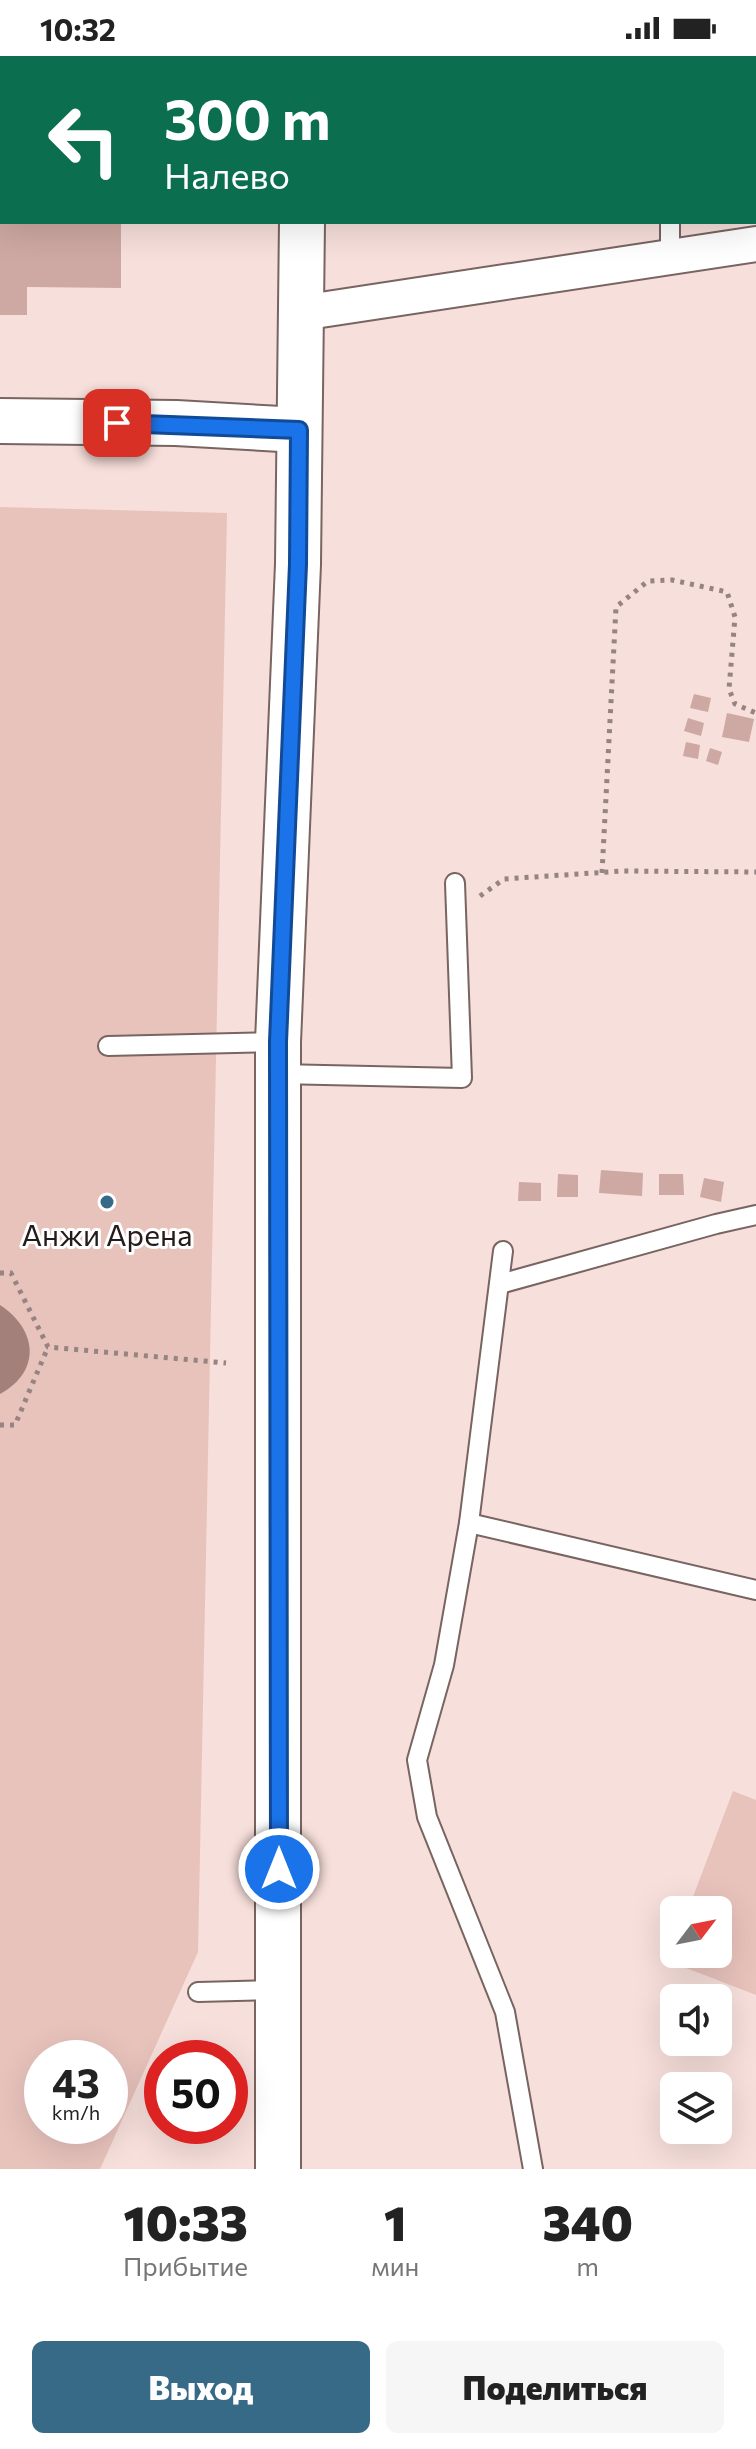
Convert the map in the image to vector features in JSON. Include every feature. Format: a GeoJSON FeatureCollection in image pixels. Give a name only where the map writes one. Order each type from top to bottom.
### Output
{"type":"FeatureCollection","features":[{"type":"Feature","properties":{"kind":"main road"},"geometry":{"type":"LineString","coordinates":[[278,2169],[278,1058],[298,564],[302,224]]}},
{"type":"Feature","properties":{"kind":"main road"},"geometry":{"type":"LineString","coordinates":[[0,421],[176,423],[299,430]]}},
{"type":"Feature","properties":{"kind":"street"},"geometry":{"type":"LineString","coordinates":[[301,313],[756,244]]}},
{"type":"Feature","properties":{"kind":"lane"},"geometry":{"type":"LineString","coordinates":[[670,224],[670,256]]}},
{"type":"Feature","properties":{"kind":"lane"},"geometry":{"type":"LineString","coordinates":[[108,1046],[278,1058],[462,1078],[455,883]]}},
{"type":"Feature","properties":{"kind":"lane"},"geometry":{"type":"LineString","coordinates":[[500,1284],[756,1215]]}},
{"type":"Feature","properties":{"kind":"lane"},"geometry":{"type":"LineString","coordinates":[[503,1251],[469,1523],[444,1665],[417,1760],[427,1817],[505,2012],[533,2169]]}},
{"type":"Feature","properties":{"kind":"lane"},"geometry":{"type":"LineString","coordinates":[[469,1523],[756,1590]]}},
{"type":"Feature","properties":{"kind":"lane"},"geometry":{"type":"LineString","coordinates":[[198,1992],[278,1990]]}},
{"type":"Feature","properties":{"kind":"path"},"geometry":{"type":"LineString","coordinates":[[602,873],[616,607],[648,581],[672,580],[727,592],[735,617],[729,689],[735,704],[756,713]]}},
{"type":"Feature","properties":{"kind":"path"},"geometry":{"type":"LineString","coordinates":[[456,912],[504,879],[755,869]]}},
{"type":"Feature","properties":{"kind":"path"},"geometry":{"type":"LineString","coordinates":[[0,1273],[11,1273],[48,1347],[15,1425],[0,1425]]}},
{"type":"Feature","properties":{"kind":"path"},"geometry":{"type":"LineString","coordinates":[[48,1347],[226,1363]]}},
{"type":"Feature","properties":{"kind":"shaded area","name":"Анжи Арена"},"geometry":{"type":"Polygon","coordinates":[[[0,507],[227,513],[198,1952],[158,2040],[144,2040],[144,2072],[128,2107],[128,2040],[24,2040],[24,2144],[111,2144],[100,2169],[0,2169],[0,507]]]}},
{"type":"Feature","properties":{"kind":"shaded area"},"geometry":{"type":"Polygon","coordinates":[[[0,1305],[22,1326],[30,1350],[23,1374],[0,1394],[0,1305]]]}},
{"type":"Feature","properties":{"kind":"shaded area"},"geometry":{"type":"Polygon","coordinates":[[[733,1791],[756,1800],[756,1995],[686,1968],[732,1968],[732,1896],[693,1896],[733,1791]]]}},
{"type":"Feature","properties":{"kind":"building"},"geometry":{"type":"Polygon","coordinates":[[[0,224],[121,224],[121,288],[27,287],[27,315],[0,315],[0,224]]]}},
{"type":"Feature","properties":{"kind":"building"},"geometry":{"type":"Polygon","coordinates":[[[694,694],[711,698],[708,712],[690,708],[694,694]]]}},
{"type":"Feature","properties":{"kind":"building"},"geometry":{"type":"Polygon","coordinates":[[[727,713],[754,719],[749,742],[722,737],[727,713]]]}},
{"type":"Feature","properties":{"kind":"building"},"geometry":{"type":"Polygon","coordinates":[[[688,718],[704,723],[701,736],[684,731],[688,718]]]}},
{"type":"Feature","properties":{"kind":"building"},"geometry":{"type":"Polygon","coordinates":[[[686,742],[700,745],[698,759],[683,756],[686,742]]]}},
{"type":"Feature","properties":{"kind":"building"},"geometry":{"type":"Polygon","coordinates":[[[710,748],[722,752],[718,765],[706,761],[710,748]]]}},
{"type":"Feature","properties":{"kind":"building"},"geometry":{"type":"Polygon","coordinates":[[[601,1170],[643,1173],[642,1196],[599,1193],[601,1170]]]}},
{"type":"Feature","properties":{"kind":"building"},"geometry":{"type":"Polygon","coordinates":[[[558,1174],[578,1175],[578,1197],[557,1197],[558,1174]]]}},
{"type":"Feature","properties":{"kind":"building"},"geometry":{"type":"Polygon","coordinates":[[[659,1174],[683,1174],[684,1195],[659,1195],[659,1174]]]}},
{"type":"Feature","properties":{"kind":"building"},"geometry":{"type":"Polygon","coordinates":[[[704,1178],[724,1182],[721,1202],[700,1197],[704,1178]]]}},
{"type":"Feature","properties":{"kind":"building"},"geometry":{"type":"Polygon","coordinates":[[[519,1182],[541,1183],[541,1201],[518,1201],[519,1182]]]}},
{"type":"Feature","properties":{"kind":"place","name":"Анжи Арена"},"geometry":{"type":"Point","coordinates":[107,1202]}},
{"type":"Feature","properties":{"kind":"route"},"geometry":{"type":"LineString","coordinates":[[117,423],[299,430],[298,564],[278,1042],[279,1869]]}}]}
